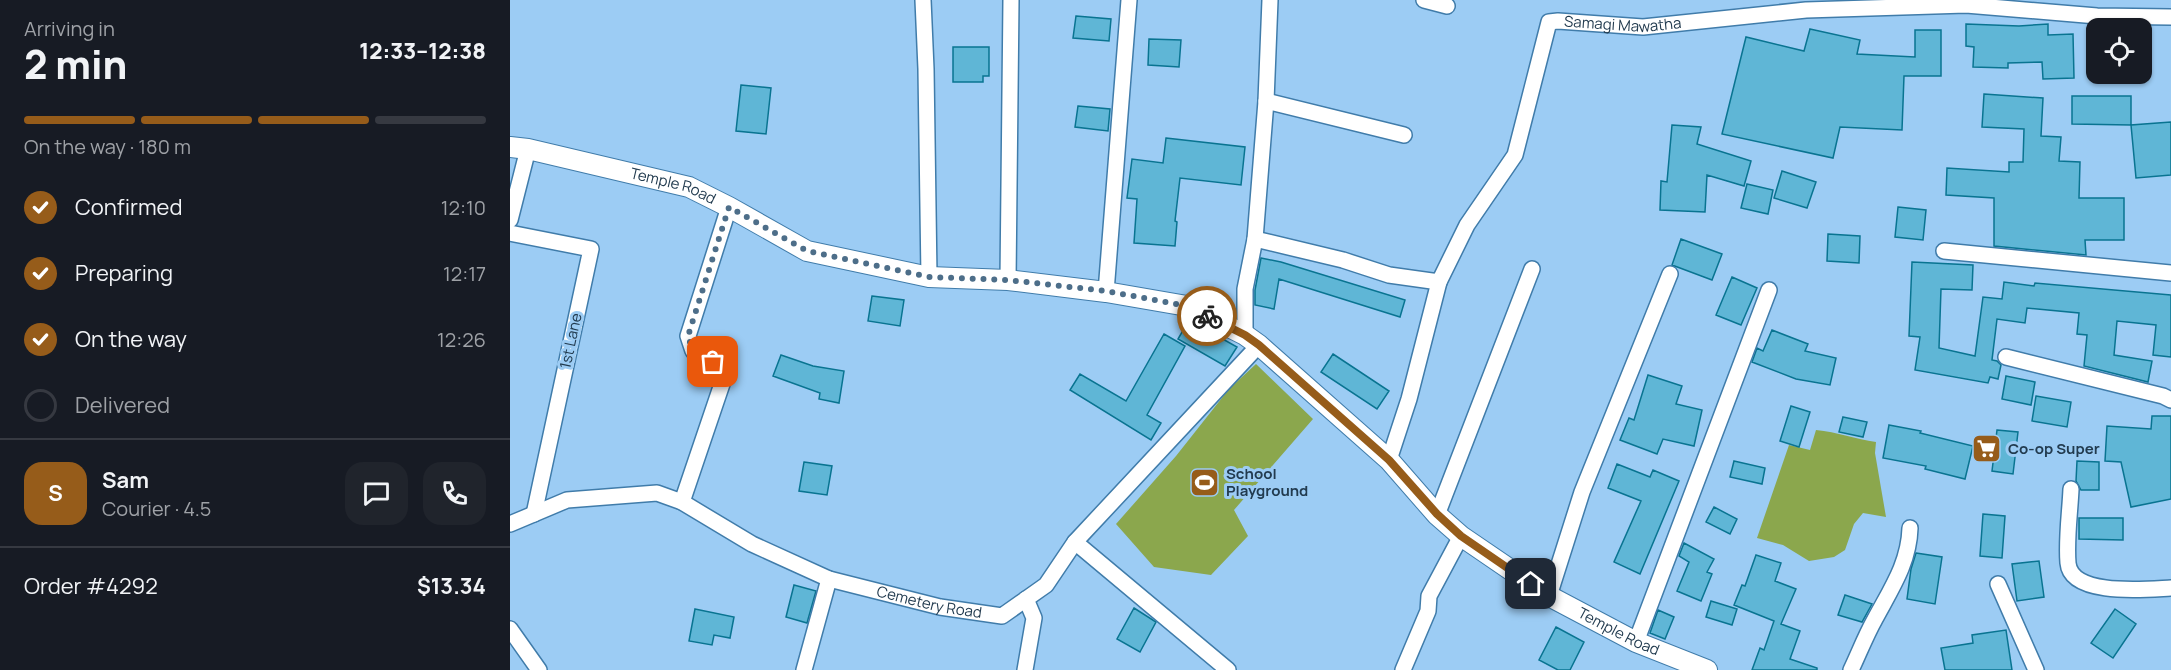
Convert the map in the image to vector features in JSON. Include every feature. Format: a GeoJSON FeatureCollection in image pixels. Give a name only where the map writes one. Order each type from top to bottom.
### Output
{"type":"FeatureCollection","features":[{"type":"Feature","properties":{"kind":"main road","name":"Temple Road"},"geometry":{"type":"LineString","coordinates":[[519,148],[689,187],[807,251],[929,277],[1008,280],[1106,291],[1187,306],[1252,340],[1389,460],[1437,514],[1461,536],[1549,596],[1636,642],[1704,670]]}},
{"type":"Feature","properties":{"kind":"street"},"geometry":{"type":"LineString","coordinates":[[922,0],[926,69],[929,277]]}},
{"type":"Feature","properties":{"kind":"street"},"geometry":{"type":"LineString","coordinates":[[1008,280],[1011,0]]}},
{"type":"Feature","properties":{"kind":"street"},"geometry":{"type":"LineString","coordinates":[[1106,291],[1129,0]]}},
{"type":"Feature","properties":{"kind":"street"},"geometry":{"type":"LineString","coordinates":[[1252,340],[1245,289],[1255,239],[1266,101],[1270,0]]}},
{"type":"Feature","properties":{"kind":"street"},"geometry":{"type":"LineString","coordinates":[[1424,0],[1447,6]]}},
{"type":"Feature","properties":{"kind":"street","name":"Samagi Mawatha"},"geometry":{"type":"LineString","coordinates":[[1439,282],[1467,225],[1515,155],[1549,22],[1643,27],[1806,10],[1966,5],[2097,16],[2171,16]]}},
{"type":"Feature","properties":{"kind":"street"},"geometry":{"type":"LineString","coordinates":[[1266,101],[1404,135]]}},
{"type":"Feature","properties":{"kind":"street"},"geometry":{"type":"LineString","coordinates":[[510,220],[519,148]]}},
{"type":"Feature","properties":{"kind":"street"},"geometry":{"type":"LineString","coordinates":[[682,502],[723,381],[713,362],[693,351],[688,336],[729,207]]}},
{"type":"Feature","properties":{"kind":"street","name":"1st Lane"},"geometry":{"type":"LineString","coordinates":[[510,233],[591,249],[534,514]]}},
{"type":"Feature","properties":{"kind":"street"},"geometry":{"type":"LineString","coordinates":[[1255,239],[1344,260],[1389,275],[1439,282],[1409,399],[1389,460]]}},
{"type":"Feature","properties":{"kind":"street"},"geometry":{"type":"LineString","coordinates":[[1944,251],[2171,273]]}},
{"type":"Feature","properties":{"kind":"street"},"geometry":{"type":"LineString","coordinates":[[1437,514],[1532,269]]}},
{"type":"Feature","properties":{"kind":"street"},"geometry":{"type":"LineString","coordinates":[[1549,596],[1582,492],[1670,274]]}},
{"type":"Feature","properties":{"kind":"street"},"geometry":{"type":"LineString","coordinates":[[1636,642],[1769,290]]}},
{"type":"Feature","properties":{"kind":"street","name":"Cemetery Road"},"geometry":{"type":"LineString","coordinates":[[510,524],[567,500],[657,494],[682,502],[752,544],[829,579],[940,607],[1002,616],[1046,585],[1075,542],[1252,340]]}},
{"type":"Feature","properties":{"kind":"street"},"geometry":{"type":"LineString","coordinates":[[2006,357],[2163,396],[2171,400]]}},
{"type":"Feature","properties":{"kind":"street"},"geometry":{"type":"LineString","coordinates":[[2072,489],[2068,565],[2075,577],[2085,585],[2132,590],[2171,588]]}},
{"type":"Feature","properties":{"kind":"street"},"geometry":{"type":"LineString","coordinates":[[1851,670],[1875,618],[1901,572],[1910,544],[1910,528]]}},
{"type":"Feature","properties":{"kind":"street"},"geometry":{"type":"LineString","coordinates":[[1403,670],[1428,611],[1428,596],[1461,536]]}},
{"type":"Feature","properties":{"kind":"street"},"geometry":{"type":"LineString","coordinates":[[1075,542],[1228,670]]}},
{"type":"Feature","properties":{"kind":"street"},"geometry":{"type":"LineString","coordinates":[[804,670],[829,579]]}},
{"type":"Feature","properties":{"kind":"street"},"geometry":{"type":"LineString","coordinates":[[1998,584],[2036,670]]}},
{"type":"Feature","properties":{"kind":"street"},"geometry":{"type":"LineString","coordinates":[[1025,670],[1034,618],[1026,599]]}},
{"type":"Feature","properties":{"kind":"street"},"geometry":{"type":"LineString","coordinates":[[510,629],[538,670]]}},
{"type":"Feature","properties":{"kind":"green space","name":"School Playground"},"geometry":{"type":"Polygon","coordinates":[[[1256,364],[1313,419],[1234,510],[1248,536],[1211,575],[1154,567],[1116,524],[1176,456],[1229,389],[1256,364]]]}},
{"type":"Feature","properties":{"kind":"green space"},"geometry":{"type":"Polygon","coordinates":[[[1816,430],[1876,442],[1875,453],[1886,517],[1863,513],[1854,524],[1845,550],[1834,557],[1809,561],[1783,545],[1757,538],[1789,445],[1810,450],[1816,430]]]}},
{"type":"Feature","properties":{"kind":"building"},"geometry":{"type":"Polygon","coordinates":[[[1076,16],[1111,19],[1109,41],[1073,38],[1076,16]]]}},
{"type":"Feature","properties":{"kind":"building"},"geometry":{"type":"Polygon","coordinates":[[[1966,24],[2019,26],[2048,24],[2048,35],[2073,34],[2074,78],[2043,79],[2042,62],[2008,63],[2008,68],[1973,67],[1974,47],[1966,46],[1966,24]]]}},
{"type":"Feature","properties":{"kind":"building"},"geometry":{"type":"Polygon","coordinates":[[[1810,29],[1860,40],[1857,54],[1915,57],[1915,30],[1941,30],[1941,76],[1904,76],[1902,130],[1840,127],[1833,158],[1722,134],[1746,37],[1804,51],[1810,29]]]}},
{"type":"Feature","properties":{"kind":"building"},"geometry":{"type":"Polygon","coordinates":[[[1149,39],[1181,40],[1179,67],[1148,65],[1149,39]]]}},
{"type":"Feature","properties":{"kind":"building"},"geometry":{"type":"Polygon","coordinates":[[[953,47],[989,47],[989,76],[983,76],[983,82],[953,82],[953,47]]]}},
{"type":"Feature","properties":{"kind":"building"},"geometry":{"type":"Polygon","coordinates":[[[741,85],[771,88],[766,134],[736,131],[741,85]]]}},
{"type":"Feature","properties":{"kind":"building"},"geometry":{"type":"Polygon","coordinates":[[[1984,94],[2043,98],[2041,136],[2061,137],[2059,161],[2080,162],[2079,198],[2124,198],[2124,240],[2085,240],[2086,255],[1994,246],[1994,198],[1946,195],[1947,168],[2009,172],[2009,162],[2023,162],[2024,129],[1982,127],[1984,94]]]}},
{"type":"Feature","properties":{"kind":"building"},"geometry":{"type":"Polygon","coordinates":[[[2072,96],[2131,96],[2131,125],[2072,124],[2072,96]]]}},
{"type":"Feature","properties":{"kind":"building"},"geometry":{"type":"Polygon","coordinates":[[[1078,106],[1110,109],[1108,131],[1075,127],[1078,106]]]}},
{"type":"Feature","properties":{"kind":"building"},"geometry":{"type":"Polygon","coordinates":[[[2171,122],[2171,175],[2136,178],[2131,125],[2171,122]]]}},
{"type":"Feature","properties":{"kind":"building"},"geometry":{"type":"Polygon","coordinates":[[[1672,125],[1701,127],[1697,144],[1751,161],[1744,186],[1707,175],[1705,212],[1660,210],[1661,181],[1667,182],[1672,125]]]}},
{"type":"Feature","properties":{"kind":"building"},"geometry":{"type":"Polygon","coordinates":[[[1166,138],[1245,147],[1241,185],[1180,178],[1175,221],[1177,222],[1175,246],[1134,243],[1137,199],[1127,198],[1132,159],[1163,163],[1166,138]]]}},
{"type":"Feature","properties":{"kind":"building"},"geometry":{"type":"Polygon","coordinates":[[[1782,171],[1816,182],[1807,208],[1774,198],[1782,171]]]}},
{"type":"Feature","properties":{"kind":"building"},"geometry":{"type":"Polygon","coordinates":[[[1747,184],[1773,190],[1768,214],[1741,208],[1747,184]]]}},
{"type":"Feature","properties":{"kind":"building"},"geometry":{"type":"Polygon","coordinates":[[[1898,207],[1926,210],[1923,240],[1895,237],[1898,207]]]}},
{"type":"Feature","properties":{"kind":"building"},"geometry":{"type":"Polygon","coordinates":[[[1828,234],[1860,236],[1859,263],[1827,261],[1828,234]]]}},
{"type":"Feature","properties":{"kind":"building"},"geometry":{"type":"Polygon","coordinates":[[[1681,239],[1722,254],[1712,280],[1672,265],[1681,239]]]}},
{"type":"Feature","properties":{"kind":"building"},"geometry":{"type":"Polygon","coordinates":[[[1261,258],[1405,300],[1400,317],[1279,279],[1274,309],[1255,305],[1255,290],[1261,258]]]}},
{"type":"Feature","properties":{"kind":"building"},"geometry":{"type":"Polygon","coordinates":[[[1912,262],[1973,265],[1972,290],[1941,289],[1939,348],[1975,356],[1983,297],[2002,299],[2004,282],[2034,286],[2035,283],[2171,295],[2171,357],[2153,355],[2156,325],[2117,321],[2114,355],[2152,361],[2148,382],[2084,366],[2087,335],[2077,334],[2079,313],[2027,308],[2025,323],[1997,319],[1992,360],[2001,365],[1998,379],[1990,377],[1988,383],[1915,370],[1920,337],[1909,336],[1912,262]]]}},
{"type":"Feature","properties":{"kind":"building"},"geometry":{"type":"Polygon","coordinates":[[[1732,277],[1757,288],[1741,325],[1716,315],[1732,277]]]}},
{"type":"Feature","properties":{"kind":"building"},"geometry":{"type":"Polygon","coordinates":[[[872,296],[904,300],[900,326],[868,321],[872,296]]]}},
{"type":"Feature","properties":{"kind":"building"},"geometry":{"type":"Polygon","coordinates":[[[1189,320],[1237,347],[1225,366],[1178,339],[1189,320]]]}},
{"type":"Feature","properties":{"kind":"building"},"geometry":{"type":"Polygon","coordinates":[[[1772,330],[1808,344],[1805,351],[1836,358],[1830,385],[1796,379],[1752,362],[1757,348],[1763,351],[1772,330]]]}},
{"type":"Feature","properties":{"kind":"building"},"geometry":{"type":"Polygon","coordinates":[[[1164,334],[1185,346],[1147,415],[1161,423],[1151,440],[1070,390],[1080,374],[1126,401],[1164,334]]]}},
{"type":"Feature","properties":{"kind":"building"},"geometry":{"type":"Polygon","coordinates":[[[1333,354],[1389,391],[1377,409],[1321,372],[1333,354]]]}},
{"type":"Feature","properties":{"kind":"building"},"geometry":{"type":"Polygon","coordinates":[[[781,355],[813,366],[844,371],[839,403],[819,399],[820,393],[773,376],[781,355]]]}},
{"type":"Feature","properties":{"kind":"building"},"geometry":{"type":"Polygon","coordinates":[[[1648,375],[1682,386],[1676,404],[1702,410],[1694,446],[1663,439],[1657,454],[1620,440],[1629,418],[1634,420],[1648,375]]]}},
{"type":"Feature","properties":{"kind":"building"},"geometry":{"type":"Polygon","coordinates":[[[2006,376],[2035,382],[2031,405],[2002,399],[2006,376]]]}},
{"type":"Feature","properties":{"kind":"building"},"geometry":{"type":"Polygon","coordinates":[[[2036,396],[2071,402],[2067,427],[2032,421],[2036,396]]]}},
{"type":"Feature","properties":{"kind":"building"},"geometry":{"type":"Polygon","coordinates":[[[1791,406],[1810,412],[1799,447],[1780,441],[1791,406]]]}},
{"type":"Feature","properties":{"kind":"building"},"geometry":{"type":"Polygon","coordinates":[[[2152,416],[2171,416],[2171,499],[2131,507],[2121,462],[2105,461],[2107,426],[2151,429],[2152,416]]]}},
{"type":"Feature","properties":{"kind":"building"},"geometry":{"type":"Polygon","coordinates":[[[1843,417],[1867,422],[1863,437],[1839,432],[1843,417]]]}},
{"type":"Feature","properties":{"kind":"building"},"geometry":{"type":"Polygon","coordinates":[[[1889,425],[1921,431],[1920,433],[1973,446],[1965,479],[1925,469],[1926,466],[1883,458],[1889,425]]]}},
{"type":"Feature","properties":{"kind":"building"},"geometry":{"type":"Polygon","coordinates":[[[1997,430],[2018,432],[2013,474],[1992,471],[1997,430]]]}},
{"type":"Feature","properties":{"kind":"building"},"geometry":{"type":"Polygon","coordinates":[[[1734,461],[1765,468],[1762,484],[1730,477],[1734,461]]]}},
{"type":"Feature","properties":{"kind":"building"},"geometry":{"type":"Polygon","coordinates":[[[2077,461],[2099,462],[2099,490],[2081,490],[2076,481],[2077,461]]]}},
{"type":"Feature","properties":{"kind":"building"},"geometry":{"type":"Polygon","coordinates":[[[804,462],[832,466],[827,495],[799,491],[804,462]]]}},
{"type":"Feature","properties":{"kind":"building"},"geometry":{"type":"Polygon","coordinates":[[[1617,464],[1650,477],[1653,470],[1679,481],[1640,574],[1614,562],[1641,501],[1608,488],[1617,464]]]}},
{"type":"Feature","properties":{"kind":"building"},"geometry":{"type":"Polygon","coordinates":[[[1714,507],[1737,519],[1730,534],[1706,522],[1714,507]]]}},
{"type":"Feature","properties":{"kind":"building"},"geometry":{"type":"Polygon","coordinates":[[[1983,514],[2005,516],[2002,558],[1980,556],[1983,514]]]}},
{"type":"Feature","properties":{"kind":"building"},"geometry":{"type":"Polygon","coordinates":[[[2079,518],[2123,518],[2123,540],[2079,539],[2079,518]]]}},
{"type":"Feature","properties":{"kind":"building"},"geometry":{"type":"Polygon","coordinates":[[[1684,543],[1714,559],[1707,572],[1712,574],[1701,601],[1677,591],[1689,562],[1679,556],[1684,543]]]}},
{"type":"Feature","properties":{"kind":"building"},"geometry":{"type":"Polygon","coordinates":[[[1916,553],[1942,557],[1935,604],[1907,599],[1911,569],[1916,553]]]}},
{"type":"Feature","properties":{"kind":"building"},"geometry":{"type":"Polygon","coordinates":[[[1756,555],[1781,563],[1775,581],[1796,589],[1781,624],[1800,631],[1790,659],[1817,668],[1817,670],[1752,670],[1760,648],[1764,650],[1774,621],[1734,605],[1742,585],[1745,586],[1756,555]]]}},
{"type":"Feature","properties":{"kind":"building"},"geometry":{"type":"Polygon","coordinates":[[[2039,561],[2044,597],[2017,601],[2012,564],[2039,561]]]}},
{"type":"Feature","properties":{"kind":"building"},"geometry":{"type":"Polygon","coordinates":[[[794,585],[816,591],[807,623],[786,617],[794,585]]]}},
{"type":"Feature","properties":{"kind":"building"},"geometry":{"type":"Polygon","coordinates":[[[1845,595],[1872,604],[1862,622],[1838,615],[1845,595]]]}},
{"type":"Feature","properties":{"kind":"building"},"geometry":{"type":"Polygon","coordinates":[[[1711,601],[1737,609],[1732,625],[1706,617],[1711,601]]]}},
{"type":"Feature","properties":{"kind":"building"},"geometry":{"type":"Polygon","coordinates":[[[1134,608],[1156,622],[1140,652],[1117,639],[1134,608]]]}},
{"type":"Feature","properties":{"kind":"building"},"geometry":{"type":"Polygon","coordinates":[[[695,609],[734,617],[730,638],[714,635],[712,645],[689,641],[695,609]]]}},
{"type":"Feature","properties":{"kind":"building"},"geometry":{"type":"Polygon","coordinates":[[[2115,609],[2136,624],[2113,658],[2091,643],[2115,609]]]}},
{"type":"Feature","properties":{"kind":"building"},"geometry":{"type":"Polygon","coordinates":[[[1658,610],[1674,617],[1665,639],[1650,633],[1658,610]]]}},
{"type":"Feature","properties":{"kind":"building"},"geometry":{"type":"Polygon","coordinates":[[[1556,627],[1584,642],[1570,670],[1558,670],[1539,660],[1556,627]]]}},
{"type":"Feature","properties":{"kind":"building"},"geometry":{"type":"Polygon","coordinates":[[[2006,630],[2012,670],[1945,670],[1941,648],[1973,643],[1972,635],[2006,630]]]}},
{"type":"Feature","properties":{"kind":"way so far"},"geometry":{"type":"LineString","coordinates":[[713,362],[693,351],[688,336],[729,207],[807,251],[929,277],[1008,280],[1106,291],[1187,306],[1207,316]]}},
{"type":"Feature","properties":{"kind":"place","name":"Co-op Super"},"geometry":{"type":"Point","coordinates":[1987,449]}},
{"type":"Feature","properties":{"kind":"place","name":"School Playground"},"geometry":{"type":"Point","coordinates":[1205,483]}},
{"type":"Feature","properties":{"kind":"route"},"geometry":{"type":"LineString","coordinates":[[1207,316],[1245,335],[1259,345],[1389,460],[1437,514],[1461,536],[1531,584]]}}]}
